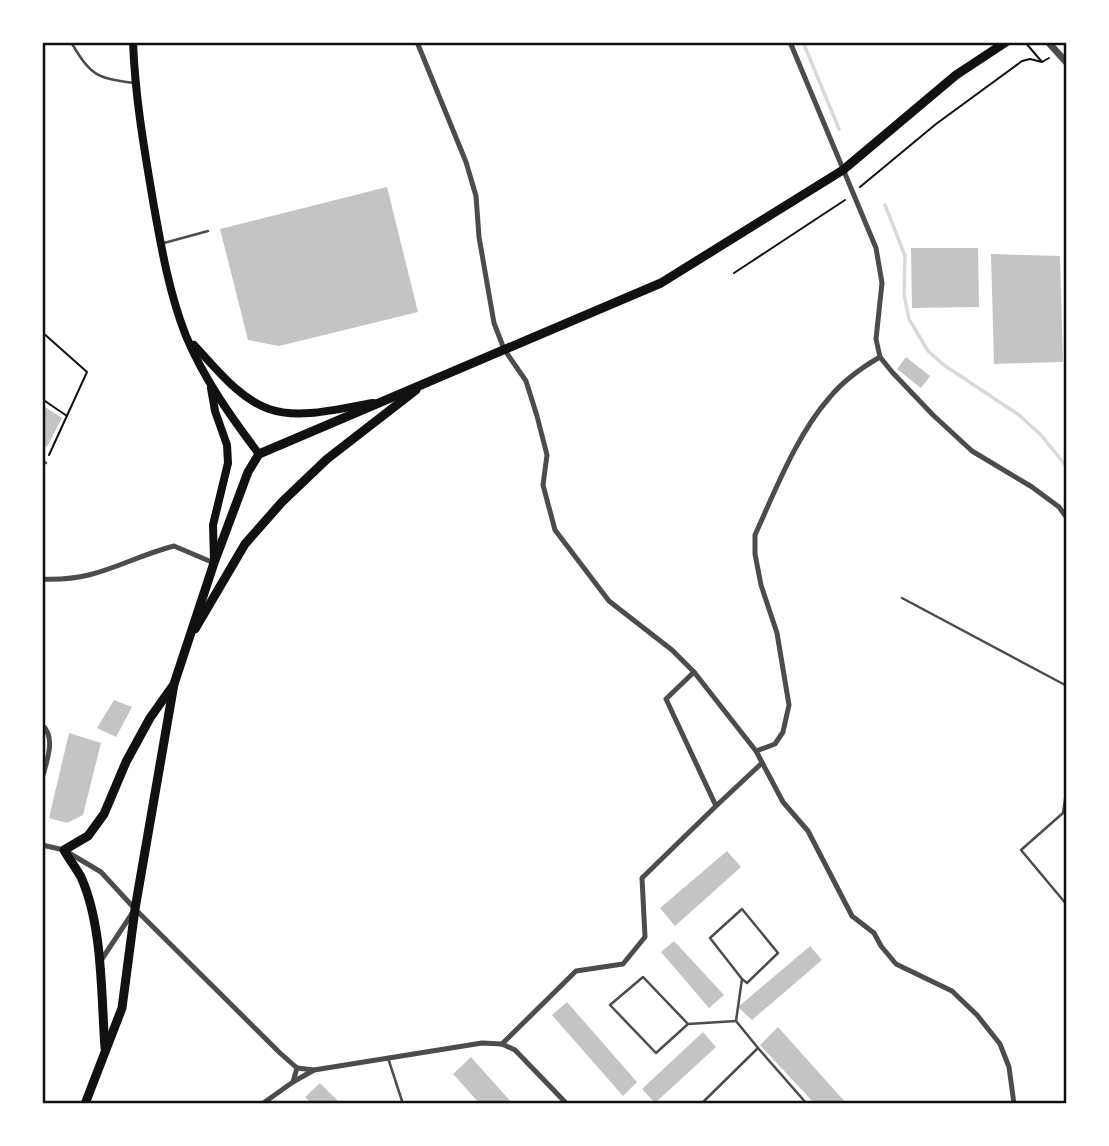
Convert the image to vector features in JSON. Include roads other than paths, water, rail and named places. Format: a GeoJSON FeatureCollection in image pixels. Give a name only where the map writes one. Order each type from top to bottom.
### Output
{"type":"FeatureCollection","features":[{"type":"Feature","properties":{"kind":"main road"},"geometry":{"type":"LineString","coordinates":[[133,42],[134,83],[161,244],[173,295],[186,336],[209,382],[259,454]]}},
{"type":"Feature","properties":{"kind":"main road"},"geometry":{"type":"LineString","coordinates":[[85,1104],[121,1008],[135,909],[174,684],[248,472],[259,454],[661,283],[843,170],[956,75],[1006,42]]}},
{"type":"Feature","properties":{"kind":"main road"},"geometry":{"type":"LineString","coordinates":[[186,336],[242,394],[269,409],[302,413],[379,402]]}},
{"type":"Feature","properties":{"kind":"main road"},"geometry":{"type":"LineString","coordinates":[[209,382],[215,411],[228,445],[228,463],[213,525],[214,564]]}},
{"type":"Feature","properties":{"kind":"main road"},"geometry":{"type":"LineString","coordinates":[[186,645],[246,544],[282,502],[327,458],[426,382]]}},
{"type":"Feature","properties":{"kind":"main road"},"geometry":{"type":"LineString","coordinates":[[105,1054],[99,963],[91,907],[81,877],[64,850],[88,836],[104,814],[126,761],[150,718],[174,684]]}},
{"type":"Feature","properties":{"kind":"street"},"geometry":{"type":"LineString","coordinates":[[417,42],[466,162],[476,196],[488,296],[494,323],[504,349],[526,381],[537,416],[547,455],[543,485],[555,530],[609,601],[672,650],[694,672],[756,751],[783,802],[808,831],[852,916],[874,933],[896,964],[952,991],[977,1015],[1000,1044],[1009,1067],[1014,1104]]}},
{"type":"Feature","properties":{"kind":"street"},"geometry":{"type":"LineString","coordinates":[[790,42],[876,248],[882,294],[876,339],[880,357],[900,381],[972,451],[1032,487],[1059,507],[1067,518]]}},
{"type":"Feature","properties":{"kind":"street"},"geometry":{"type":"LineString","coordinates":[[1048,42],[1067,63]]}},
{"type":"Feature","properties":{"kind":"street"},"geometry":{"type":"LineString","coordinates":[[756,751],[775,744],[783,732],[789,705],[777,632],[754,554],[755,535],[806,432],[829,398],[855,372],[880,357]]}},
{"type":"Feature","properties":{"kind":"street"},"geometry":{"type":"LineString","coordinates":[[42,579],[88,577],[174,546],[214,564]]}},
{"type":"Feature","properties":{"kind":"street"},"geometry":{"type":"LineString","coordinates":[[694,672],[666,699],[716,806]]}},
{"type":"Feature","properties":{"kind":"street"},"geometry":{"type":"LineString","coordinates":[[42,725],[47,729],[51,742],[42,779]]}},
{"type":"Feature","properties":{"kind":"street"},"geometry":{"type":"LineString","coordinates":[[502,1044],[576,971],[623,964],[645,937],[642,878],[762,763]]}},
{"type":"Feature","properties":{"kind":"street"},"geometry":{"type":"LineString","coordinates":[[42,845],[64,850],[101,872],[279,1053],[298,1068],[314,1070],[482,1043],[502,1044],[515,1050],[567,1104]]}},
{"type":"Feature","properties":{"kind":"street"},"geometry":{"type":"LineString","coordinates":[[99,963],[135,909]]}},
{"type":"Feature","properties":{"kind":"street"},"geometry":{"type":"LineString","coordinates":[[293,1082],[298,1068]]}},
{"type":"Feature","properties":{"kind":"street"},"geometry":{"type":"LineString","coordinates":[[262,1104],[314,1070]]}},
{"type":"Feature","properties":{"kind":"lane"},"geometry":{"type":"LineString","coordinates":[[71,42],[90,71],[105,79],[134,83]]}},
{"type":"Feature","properties":{"kind":"lane"},"geometry":{"type":"LineString","coordinates":[[161,244],[208,231]]}},
{"type":"Feature","properties":{"kind":"lane"},"geometry":{"type":"LineString","coordinates":[[42,460],[46,463]]}},
{"type":"Feature","properties":{"kind":"lane"},"geometry":{"type":"LineString","coordinates":[[902,598],[1067,686]]}},
{"type":"Feature","properties":{"kind":"lane"},"geometry":{"type":"LineString","coordinates":[[1067,786],[1063,813],[1021,850],[1067,905]]}},
{"type":"Feature","properties":{"kind":"lane"},"geometry":{"type":"LineString","coordinates":[[742,979],[747,983],[778,953],[742,909],[710,938],[742,979],[736,1021],[807,1104]]}},
{"type":"Feature","properties":{"kind":"lane"},"geometry":{"type":"LineString","coordinates":[[688,1024],[643,977],[610,1005],[656,1053],[688,1024],[736,1021]]}},
{"type":"Feature","properties":{"kind":"lane"},"geometry":{"type":"LineString","coordinates":[[701,1104],[758,1048]]}},
{"type":"Feature","properties":{"kind":"lane"},"geometry":{"type":"LineString","coordinates":[[388,1058],[403,1104]]}},
{"type":"Feature","properties":{"kind":"waterway"},"geometry":{"type":"LineString","coordinates":[[803,42],[839,129]]}},
{"type":"Feature","properties":{"kind":"waterway"},"geometry":{"type":"LineString","coordinates":[[885,205],[905,256],[904,295],[909,319],[928,351],[944,365],[1019,415],[1041,435],[1067,467]]}}]}
